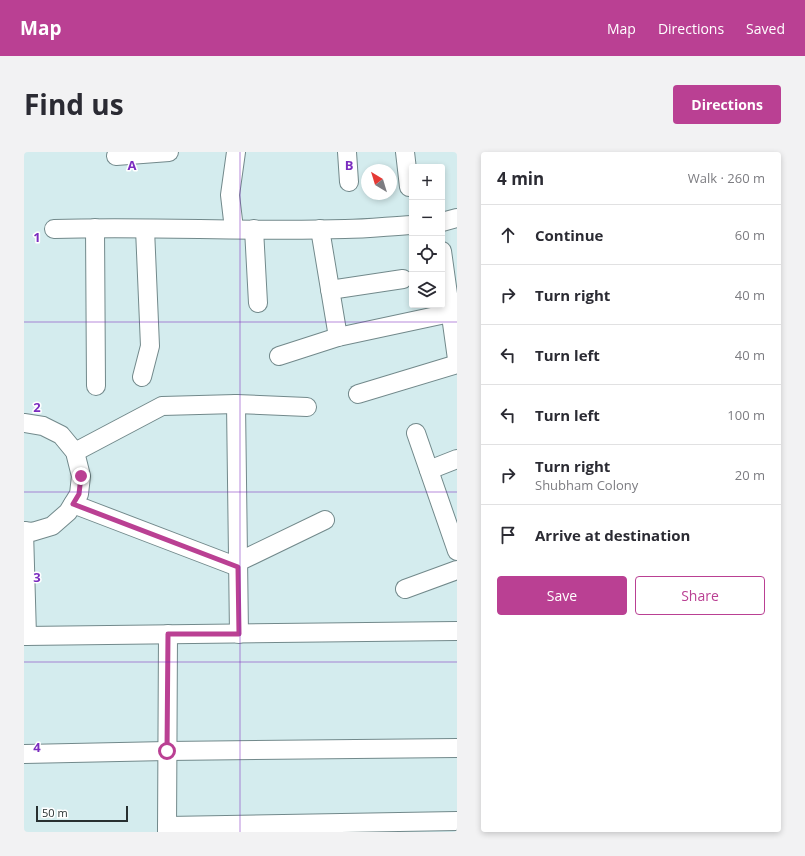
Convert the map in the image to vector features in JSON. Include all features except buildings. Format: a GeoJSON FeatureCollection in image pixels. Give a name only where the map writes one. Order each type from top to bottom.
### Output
{"type":"FeatureCollection","features":[{"type":"Feature","properties":{"kind":"street"},"geometry":{"type":"LineString","coordinates":[[116,156],[169,152]]}},
{"type":"Feature","properties":{"kind":"street"},"geometry":{"type":"LineString","coordinates":[[234,229],[230,195],[236,152]]}},
{"type":"Feature","properties":{"kind":"street"},"geometry":{"type":"LineString","coordinates":[[347,152],[349,182]]}},
{"type":"Feature","properties":{"kind":"street"},"geometry":{"type":"LineString","coordinates":[[405,152],[409,188]]}},
{"type":"Feature","properties":{"kind":"street"},"geometry":{"type":"LineString","coordinates":[[445,221],[457,218]]}},
{"type":"Feature","properties":{"kind":"street"},"geometry":{"type":"LineString","coordinates":[[54,229],[346,230],[409,224]]}},
{"type":"Feature","properties":{"kind":"street"},"geometry":{"type":"LineString","coordinates":[[95,228],[96,386]]}},
{"type":"Feature","properties":{"kind":"street"},"geometry":{"type":"LineString","coordinates":[[142,377],[150,346],[145,229]]}},
{"type":"Feature","properties":{"kind":"street"},"geometry":{"type":"LineString","coordinates":[[254,229],[258,302]]}},
{"type":"Feature","properties":{"kind":"street"},"geometry":{"type":"LineString","coordinates":[[320,229],[338,337]]}},
{"type":"Feature","properties":{"kind":"street"},"geometry":{"type":"LineString","coordinates":[[445,272],[450,313],[456,341],[457,360]]}},
{"type":"Feature","properties":{"kind":"street"},"geometry":{"type":"LineString","coordinates":[[330,290],[403,279]]}},
{"type":"Feature","properties":{"kind":"street"},"geometry":{"type":"LineString","coordinates":[[280,356],[338,337],[450,313]]}},
{"type":"Feature","properties":{"kind":"street"},"geometry":{"type":"LineString","coordinates":[[358,394],[457,364]]}},
{"type":"Feature","properties":{"kind":"street"},"geometry":{"type":"LineString","coordinates":[[236,404],[239,634]]}},
{"type":"Feature","properties":{"kind":"street"},"geometry":{"type":"LineString","coordinates":[[75,452],[162,406],[236,404],[307,407]]}},
{"type":"Feature","properties":{"kind":"street"},"geometry":{"type":"LineString","coordinates":[[24,423],[43,426],[61,435],[75,452],[81,476],[79,494],[68,512],[52,526],[32,532],[24,531],[25,636],[457,630]]}},
{"type":"Feature","properties":{"kind":"street"},"geometry":{"type":"LineString","coordinates":[[416,433],[457,551]]}},
{"type":"Feature","properties":{"kind":"street"},"geometry":{"type":"LineString","coordinates":[[429,470],[457,458]]}},
{"type":"Feature","properties":{"kind":"street"},"geometry":{"type":"LineString","coordinates":[[73,504],[238,565],[325,520]]}},
{"type":"Feature","properties":{"kind":"street"},"geometry":{"type":"LineString","coordinates":[[405,589],[457,570]]}},
{"type":"Feature","properties":{"kind":"street"},"geometry":{"type":"LineString","coordinates":[[168,634],[167,829],[457,821]]}},
{"type":"Feature","properties":{"kind":"street"},"geometry":{"type":"LineString","coordinates":[[24,754],[457,748]]}},
{"type":"Feature","properties":{"kind":"route"},"geometry":{"type":"LineString","coordinates":[[81,476],[79,494],[73,504],[238,567],[239,634],[168,634],[167,751]]}}]}
